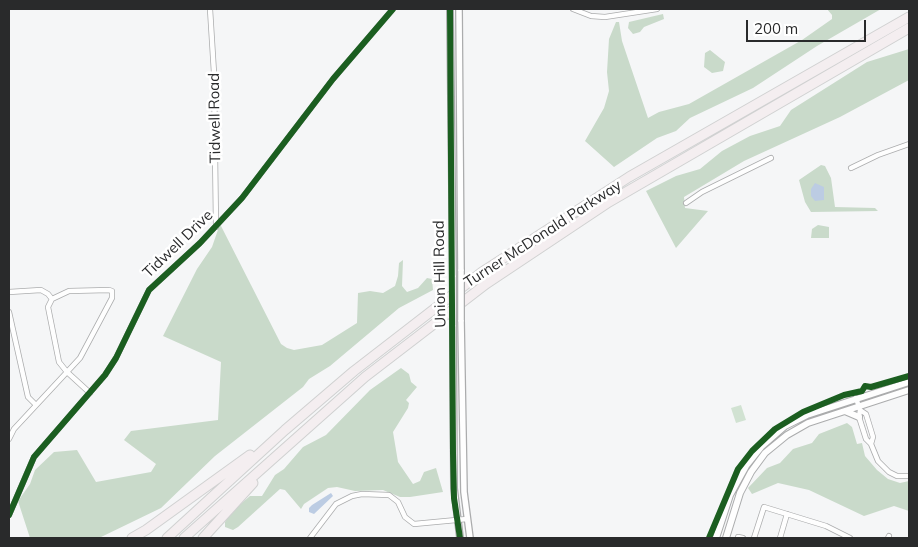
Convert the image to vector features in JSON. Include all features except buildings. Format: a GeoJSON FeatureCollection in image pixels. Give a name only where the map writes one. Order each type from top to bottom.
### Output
{"type":"FeatureCollection","features":[{"type":"Feature","properties":{"kind":"highway"},"geometry":{"type":"LineString","coordinates":[[812,73],[909,10]]}},
{"type":"Feature","properties":{"kind":"highway","name":"Turner McDonald Parkway"},"geometry":{"type":"LineString","coordinates":[[166,538],[285,430],[396,337],[517,249],[629,177],[909,17]]}},
{"type":"Feature","properties":{"kind":"highway","name":"Turner McDonald Parkway"},"geometry":{"type":"LineString","coordinates":[[184,538],[288,444],[405,344],[486,284],[555,237],[633,188],[909,29]]}},
{"type":"Feature","properties":{"kind":"highway"},"geometry":{"type":"LineString","coordinates":[[132,538],[146,530],[285,430]]}},
{"type":"Feature","properties":{"kind":"highway"},"geometry":{"type":"LineString","coordinates":[[203,538],[288,444]]}},
{"type":"Feature","properties":{"kind":"main road"},"geometry":{"type":"LineString","coordinates":[[716,538],[730,495],[746,466],[762,446],[785,426],[807,415],[909,382]]}},
{"type":"Feature","properties":{"kind":"main road"},"geometry":{"type":"LineString","coordinates":[[726,538],[740,493],[751,472],[765,453],[787,435],[808,423],[844,411],[859,411],[909,390]]}},
{"type":"Feature","properties":{"kind":"main road"},"geometry":{"type":"LineString","coordinates":[[844,411],[859,411]]}},
{"type":"Feature","properties":{"kind":"street","name":"Tidwell Road"},"geometry":{"type":"LineString","coordinates":[[210,9],[214,73],[216,226]]}},
{"type":"Feature","properties":{"kind":"street","name":"Tidwell Drive"},"geometry":{"type":"LineString","coordinates":[[9,515],[34,457],[105,375],[116,358],[149,290],[216,226],[242,198],[333,79],[393,9]]}},
{"type":"Feature","properties":{"kind":"street","name":"Union Hill Road"},"geometry":{"type":"LineString","coordinates":[[450,9],[453,453],[457,520],[460,538]]}},
{"type":"Feature","properties":{"kind":"street","name":"Union Hill Road"},"geometry":{"type":"LineString","coordinates":[[459,9],[462,457],[470,538]]}},
{"type":"Feature","properties":{"kind":"street"},"geometry":{"type":"LineString","coordinates":[[572,9],[591,16],[605,17],[657,9]]}},
{"type":"Feature","properties":{"kind":"street"},"geometry":{"type":"LineString","coordinates":[[851,168],[878,155],[909,144]]}},
{"type":"Feature","properties":{"kind":"street"},"geometry":{"type":"LineString","coordinates":[[686,203],[702,192],[771,158]]}},
{"type":"Feature","properties":{"kind":"street"},"geometry":{"type":"LineString","coordinates":[[9,292],[42,290],[52,299]]}},
{"type":"Feature","properties":{"kind":"street"},"geometry":{"type":"LineString","coordinates":[[9,439],[14,429],[36,405],[67,372],[80,358],[112,298],[112,291],[74,290],[63,292],[52,299],[48,312],[59,362],[67,372],[90,393]]}},
{"type":"Feature","properties":{"kind":"street"},"geometry":{"type":"LineString","coordinates":[[9,312],[28,397],[36,405]]}},
{"type":"Feature","properties":{"kind":"street"},"geometry":{"type":"LineString","coordinates":[[856,398],[866,439],[871,444],[882,467],[897,476],[909,476]]}},
{"type":"Feature","properties":{"kind":"street"},"geometry":{"type":"LineString","coordinates":[[9,426],[14,429]]}},
{"type":"Feature","properties":{"kind":"street"},"geometry":{"type":"LineString","coordinates":[[310,538],[336,504],[352,496],[362,494],[389,495],[398,502],[405,518],[414,524],[467,519]]}},
{"type":"Feature","properties":{"kind":"street"},"geometry":{"type":"LineString","coordinates":[[754,538],[764,507],[826,526],[850,538]]}},
{"type":"Feature","properties":{"kind":"street"},"geometry":{"type":"LineString","coordinates":[[780,538],[788,514]]}},
{"type":"Feature","properties":{"kind":"green space"},"geometry":{"type":"Polygon","coordinates":[[[827,9],[881,9],[817,46],[753,88],[690,118],[676,131],[657,138],[614,167],[585,141],[604,108],[609,91],[607,72],[609,39],[616,22],[619,22],[622,41],[648,118],[659,112],[689,104],[802,40],[832,19],[832,15],[827,9]]]}},
{"type":"Feature","properties":{"kind":"green space"},"geometry":{"type":"Polygon","coordinates":[[[663,14],[664,19],[644,27],[640,32],[633,34],[628,28],[629,22],[663,14]]]}},
{"type":"Feature","properties":{"kind":"green space"},"geometry":{"type":"Polygon","coordinates":[[[909,49],[909,80],[840,117],[744,161],[684,197],[685,208],[708,211],[676,248],[646,191],[676,176],[700,169],[722,151],[750,136],[780,126],[791,110],[867,62],[909,49]]]}},
{"type":"Feature","properties":{"kind":"green space"},"geometry":{"type":"Polygon","coordinates":[[[710,50],[725,62],[723,71],[712,73],[704,67],[705,53],[710,50]]]}},
{"type":"Feature","properties":{"kind":"green space"},"geometry":{"type":"Polygon","coordinates":[[[821,165],[825,166],[831,178],[835,207],[875,208],[878,211],[811,212],[805,202],[799,180],[821,165]]]}},
{"type":"Feature","properties":{"kind":"green space"},"geometry":{"type":"Polygon","coordinates":[[[220,224],[281,344],[287,348],[294,350],[322,345],[357,323],[358,293],[370,291],[383,293],[395,286],[399,263],[403,260],[402,286],[407,292],[418,288],[427,278],[432,279],[433,290],[399,308],[330,366],[309,379],[303,387],[215,456],[161,508],[99,538],[30,538],[18,501],[30,484],[35,470],[54,452],[77,450],[96,482],[151,472],[156,464],[124,440],[131,431],[218,420],[221,362],[163,336],[197,269],[212,247],[220,224]]]}},
{"type":"Feature","properties":{"kind":"green space"},"geometry":{"type":"Polygon","coordinates":[[[818,225],[829,227],[829,238],[811,238],[812,229],[818,225]]]}},
{"type":"Feature","properties":{"kind":"green space"},"geometry":{"type":"Polygon","coordinates":[[[401,368],[409,374],[411,382],[417,387],[406,400],[409,403],[408,408],[393,432],[398,462],[413,484],[420,481],[424,472],[436,468],[443,492],[400,497],[383,490],[355,491],[337,487],[328,488],[304,504],[301,509],[285,490],[280,489],[238,527],[233,530],[225,527],[225,522],[231,512],[250,496],[262,496],[275,475],[284,469],[303,447],[326,435],[370,390],[401,368]]]}},
{"type":"Feature","properties":{"kind":"green space"},"geometry":{"type":"Polygon","coordinates":[[[741,405],[746,420],[736,423],[731,408],[741,405]]]}},
{"type":"Feature","properties":{"kind":"green space"},"geometry":{"type":"Polygon","coordinates":[[[847,423],[852,427],[857,444],[862,443],[865,456],[877,470],[888,479],[900,483],[909,481],[909,511],[894,506],[864,516],[809,490],[778,483],[752,494],[748,488],[767,468],[780,463],[793,449],[812,443],[819,434],[847,423]]]}},
{"type":"Feature","properties":{"kind":"water"},"geometry":{"type":"Polygon","coordinates":[[[815,183],[824,187],[824,200],[815,201],[811,196],[811,189],[815,183]]]}},
{"type":"Feature","properties":{"kind":"water"},"geometry":{"type":"Polygon","coordinates":[[[331,493],[333,496],[314,514],[309,512],[309,508],[312,505],[331,493]]]}},
{"type":"Feature","properties":{"kind":"cycle path"},"geometry":{"type":"LineString","coordinates":[[9,515],[34,457],[105,375],[116,358],[149,290],[200,243],[242,198],[333,79],[393,9]]}},
{"type":"Feature","properties":{"kind":"cycle path"},"geometry":{"type":"LineString","coordinates":[[450,9],[453,453],[454,498],[460,538]]}},
{"type":"Feature","properties":{"kind":"cycle path"},"geometry":{"type":"LineString","coordinates":[[709,538],[738,469],[752,451],[775,429],[803,412],[844,395],[862,391],[865,386],[871,387],[909,376]]}}]}
